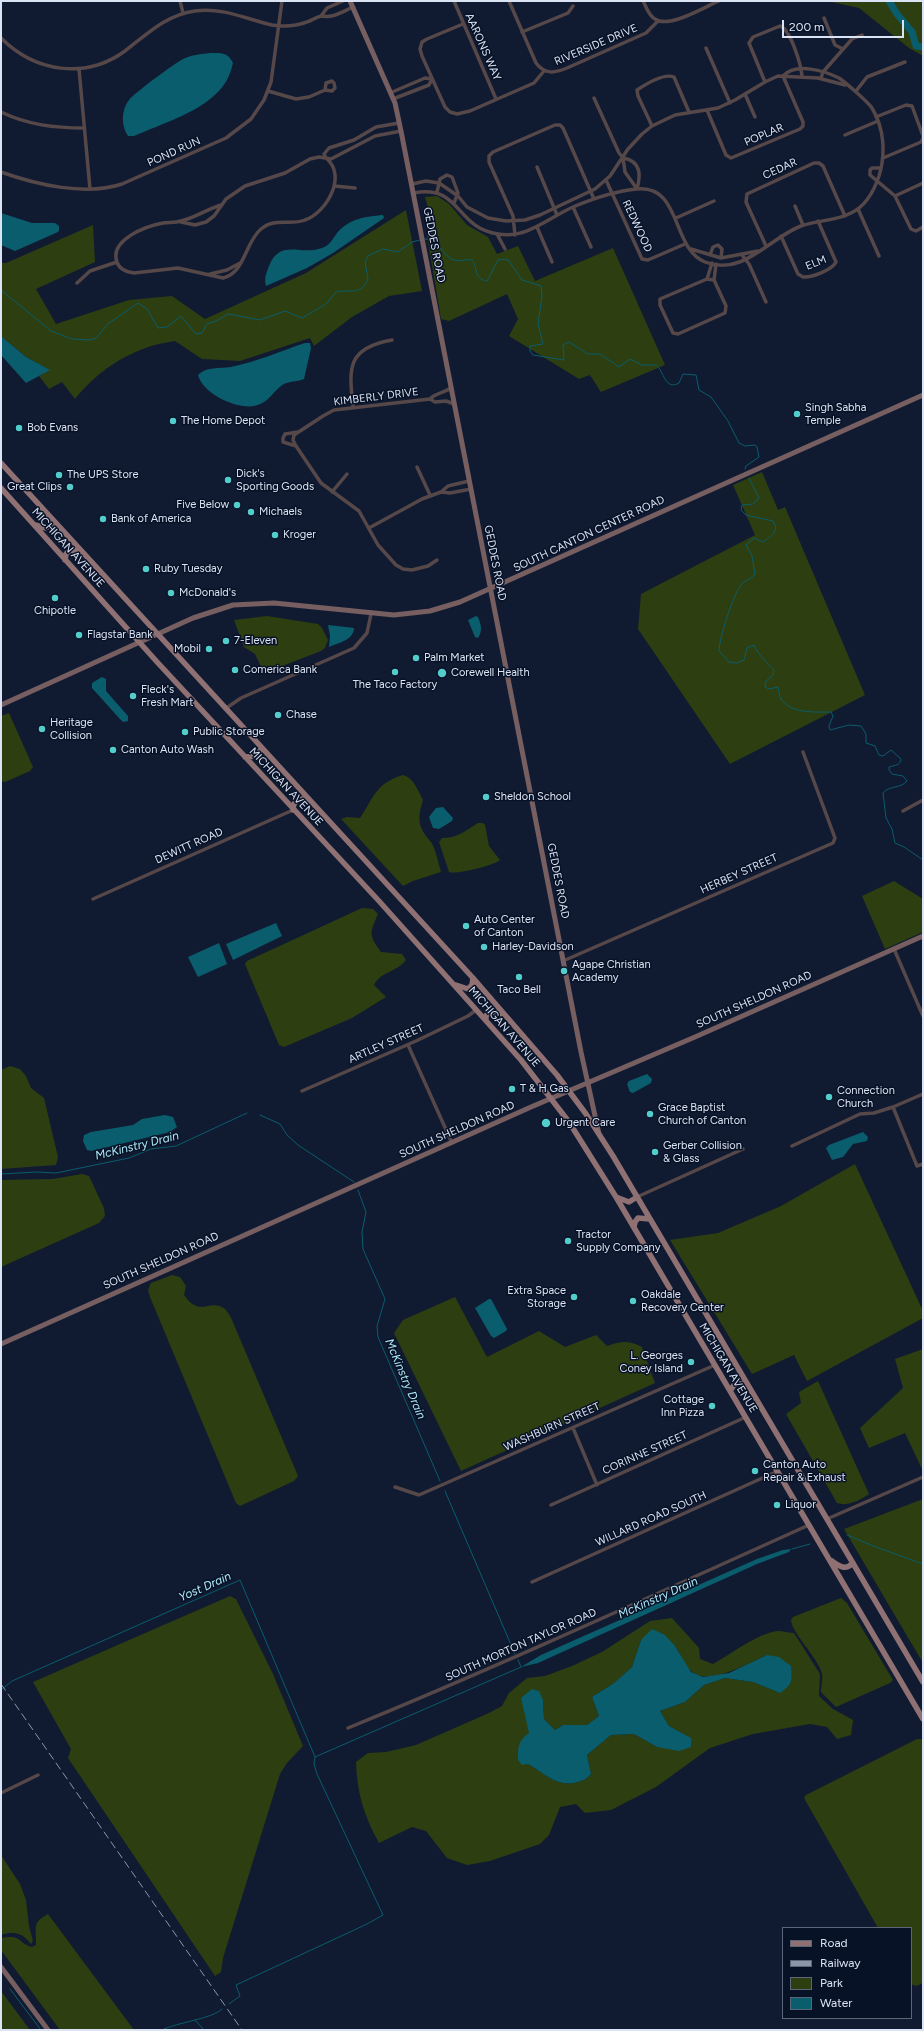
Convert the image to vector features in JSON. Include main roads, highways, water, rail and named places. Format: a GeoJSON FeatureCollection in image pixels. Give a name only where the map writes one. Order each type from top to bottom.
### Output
{"type":"FeatureCollection","features":[{"type":"Feature","properties":{"kind":"main road","name":"GEDDES ROAD"},"geometry":{"type":"LineString","coordinates":[[350,1],[393,99],[400,122],[563,961],[599,1135]]}},
{"type":"Feature","properties":{"kind":"main road","name":"SOUTH CANTON CENTER ROAD"},"geometry":{"type":"LineString","coordinates":[[1,705],[201,615],[233,605],[249,603],[284,603],[371,614],[402,614],[430,611],[460,602],[923,395]]}},
{"type":"Feature","properties":{"kind":"main road","name":"MICHIGAN AVENUE"},"geometry":{"type":"LineString","coordinates":[[1,463],[472,978],[569,1091],[599,1135],[650,1219],[923,1682]]}},
{"type":"Feature","properties":{"kind":"main road","name":"MICHIGAN AVENUE"},"geometry":{"type":"LineString","coordinates":[[1,488],[64,560],[454,984],[552,1098],[582,1142],[634,1227],[923,1719]]}},
{"type":"Feature","properties":{"kind":"main road"},"geometry":{"type":"LineString","coordinates":[[32,523],[44,529],[50,526],[53,521]]}},
{"type":"Feature","properties":{"kind":"main road"},"geometry":{"type":"LineString","coordinates":[[64,560],[66,554],[70,550],[82,552]]}},
{"type":"Feature","properties":{"kind":"main road"},"geometry":{"type":"LineString","coordinates":[[245,757],[256,757],[261,749]]}},
{"type":"Feature","properties":{"kind":"main road"},"geometry":{"type":"LineString","coordinates":[[293,810],[294,804],[297,800],[305,799],[310,801]]}},
{"type":"Feature","properties":{"kind":"main road","name":"SOUTH SHELDON ROAD"},"geometry":{"type":"LineString","coordinates":[[1,1344],[552,1098],[588,1084],[923,936]]}},
{"type":"Feature","properties":{"kind":"main road"},"geometry":{"type":"LineString","coordinates":[[454,984],[468,988],[472,985],[472,978]]}},
{"type":"Feature","properties":{"kind":"main road"},"geometry":{"type":"LineString","coordinates":[[486,1020],[486,1016],[489,1012],[504,1014]]}},
{"type":"Feature","properties":{"kind":"main road"},"geometry":{"type":"LineString","coordinates":[[616,1197],[629,1202],[636,1197]]}},
{"type":"Feature","properties":{"kind":"main road"},"geometry":{"type":"LineString","coordinates":[[634,1227],[638,1218],[650,1219]]}},
{"type":"Feature","properties":{"kind":"main road"},"geometry":{"type":"LineString","coordinates":[[730,1391],[734,1385],[738,1383],[749,1387]]}},
{"type":"Feature","properties":{"kind":"main road"},"geometry":{"type":"LineString","coordinates":[[829,1558],[842,1568],[853,1563]]}},
{"type":"Feature","properties":{"kind":"main road"},"geometry":{"type":"LineString","coordinates":[[1,1967],[48,2030]]}},
{"type":"Feature","properties":{"kind":"water"},"geometry":{"type":"Polygon","coordinates":[[[210,53],[221,53],[226,55],[233,63],[226,81],[215,95],[194,110],[182,116],[134,136],[128,136],[124,128],[123,113],[129,100],[154,79],[183,59],[210,53]]]}},
{"type":"Feature","properties":{"kind":"water"},"geometry":{"type":"Polygon","coordinates":[[[1,213],[32,223],[55,223],[59,226],[59,230],[58,232],[15,251],[1,245],[1,213]]]}},
{"type":"Feature","properties":{"kind":"water"},"geometry":{"type":"Polygon","coordinates":[[[383,215],[384,218],[333,253],[307,268],[266,286],[265,278],[269,266],[279,252],[285,250],[314,250],[322,248],[329,244],[337,233],[347,224],[358,219],[383,215]]]}},
{"type":"Feature","properties":{"kind":"water"},"geometry":{"type":"Polygon","coordinates":[[[1,336],[26,357],[50,370],[26,383],[1,355],[1,336]]]}},
{"type":"Feature","properties":{"kind":"water"},"geometry":{"type":"Polygon","coordinates":[[[305,343],[310,343],[311,348],[304,379],[283,384],[266,401],[259,405],[238,405],[221,399],[206,388],[198,375],[205,370],[231,367],[250,362],[305,343]]]}},
{"type":"Feature","properties":{"kind":"water"},"geometry":{"type":"Polygon","coordinates":[[[476,616],[478,617],[481,628],[478,638],[475,637],[468,620],[476,616]]]}},
{"type":"Feature","properties":{"kind":"water"},"geometry":{"type":"Polygon","coordinates":[[[328,625],[354,628],[353,632],[348,638],[329,647],[330,636],[328,625]]]}},
{"type":"Feature","properties":{"kind":"water"},"geometry":{"type":"Polygon","coordinates":[[[102,677],[106,679],[106,691],[128,716],[128,721],[123,722],[92,688],[92,683],[102,677]]]}},
{"type":"Feature","properties":{"kind":"water"},"geometry":{"type":"Polygon","coordinates":[[[443,807],[453,818],[452,821],[439,829],[433,828],[429,817],[436,808],[443,807]]]}},
{"type":"Feature","properties":{"kind":"water"},"geometry":{"type":"Polygon","coordinates":[[[276,923],[282,936],[233,960],[226,944],[276,923]]]}},
{"type":"Feature","properties":{"kind":"water"},"geometry":{"type":"Polygon","coordinates":[[[219,943],[227,964],[198,977],[188,957],[219,943]]]}},
{"type":"Feature","properties":{"kind":"water"},"geometry":{"type":"Polygon","coordinates":[[[647,1074],[652,1079],[651,1083],[633,1093],[630,1092],[627,1084],[629,1081],[647,1074]]]}},
{"type":"Feature","properties":{"kind":"water"},"geometry":{"type":"Polygon","coordinates":[[[165,1115],[173,1117],[177,1127],[170,1132],[91,1151],[87,1150],[83,1141],[84,1135],[91,1132],[133,1125],[142,1119],[165,1115]]]}},
{"type":"Feature","properties":{"kind":"water"},"geometry":{"type":"Polygon","coordinates":[[[863,1132],[868,1137],[867,1141],[853,1144],[843,1157],[832,1160],[826,1148],[829,1145],[863,1132]]]}},
{"type":"Feature","properties":{"kind":"water"},"geometry":{"type":"Polygon","coordinates":[[[491,1299],[507,1329],[494,1338],[491,1336],[475,1308],[491,1299]]]}},
{"type":"Feature","properties":{"kind":"water"},"geometry":{"type":"Polygon","coordinates":[[[791,1549],[789,1552],[757,1564],[538,1663],[521,1667],[541,1655],[757,1559],[783,1550],[791,1549]]]}},
{"type":"Feature","properties":{"kind":"water"},"geometry":{"type":"Polygon","coordinates":[[[652,1629],[665,1635],[675,1646],[691,1672],[703,1677],[729,1673],[767,1655],[779,1657],[791,1666],[791,1682],[780,1693],[753,1682],[725,1678],[704,1685],[685,1702],[660,1711],[669,1726],[691,1738],[691,1747],[679,1751],[657,1747],[634,1734],[611,1735],[587,1755],[591,1774],[584,1780],[574,1783],[561,1783],[555,1781],[528,1764],[522,1765],[518,1760],[519,1748],[523,1739],[529,1733],[521,1698],[532,1689],[539,1691],[543,1700],[544,1719],[555,1730],[563,1725],[587,1725],[599,1716],[592,1697],[614,1683],[632,1667],[641,1640],[652,1629]]]}},
{"type":"Feature","properties":{"kind":"waterway"},"geometry":{"type":"LineString","coordinates":[[889,1],[897,14],[912,32],[916,46],[923,47]]}},
{"type":"Feature","properties":{"kind":"waterway"},"geometry":{"type":"LineString","coordinates":[[425,239],[429,239],[436,243],[453,260],[472,260],[478,275],[483,280],[487,281],[498,260],[505,259],[509,261],[522,280],[541,286],[542,296],[538,324],[543,344],[530,346],[530,351],[533,355],[564,360],[563,345],[569,342],[588,354],[600,354],[619,367],[630,359],[642,365],[656,365],[665,379],[674,385],[679,383],[683,374],[696,375],[699,390],[711,397],[728,421],[739,443],[745,446],[755,445],[757,447],[759,457],[746,466],[745,469]]}},
{"type":"Feature","properties":{"kind":"waterway"},"geometry":{"type":"LineString","coordinates":[[1,290],[51,331],[72,339],[89,340],[96,338],[109,323],[138,303],[147,309],[158,328],[167,327],[181,316],[196,334],[202,333],[207,324],[228,314],[260,320],[285,311],[302,318],[326,304],[336,292],[355,291],[362,288],[368,279],[365,262],[368,256],[383,249],[398,252],[412,242],[420,240]]}},
{"type":"Feature","properties":{"kind":"waterway"},"geometry":{"type":"LineString","coordinates":[[749,478],[759,498],[753,504],[742,505],[741,510],[746,515],[773,521],[776,528],[774,533],[763,542],[754,538],[746,545],[752,556],[755,574],[741,585],[734,598],[724,627],[719,651],[729,662],[737,663],[744,660],[747,648],[754,645],[760,655],[774,670],[773,675],[766,681],[765,687],[769,689],[778,687],[780,698],[785,704],[797,710],[831,712],[833,716],[829,726],[830,730],[849,725],[861,726],[866,734],[866,743],[875,746],[879,755],[883,756],[891,750],[901,759],[898,764],[889,767],[889,770],[892,774],[903,776],[907,781],[883,793],[886,818],[892,829],[895,843],[904,847],[923,860]]}},
{"type":"Feature","properties":{"kind":"waterway","name":"McKinstry Drain"},"geometry":{"type":"LineString","coordinates":[[1,1174],[37,1172],[56,1173],[129,1158],[151,1149],[176,1146],[247,1113]]}},
{"type":"Feature","properties":{"kind":"waterway","name":"McKinstry Drain"},"geometry":{"type":"LineString","coordinates":[[260,1115],[280,1124],[287,1135],[298,1145],[354,1182]]}},
{"type":"Feature","properties":{"kind":"waterway","name":"McKinstry Drain"},"geometry":{"type":"LineString","coordinates":[[358,1190],[366,1212],[362,1232],[363,1249],[385,1299],[377,1326],[378,1337],[440,1481]]}},
{"type":"Feature","properties":{"kind":"waterway","name":"McKinstry Drain"},"geometry":{"type":"LineString","coordinates":[[445,1491],[515,1654]]}},
{"type":"Feature","properties":{"kind":"waterway","name":"McKinstry Drain"},"geometry":{"type":"LineString","coordinates":[[847,1535],[923,1564]]}},
{"type":"Feature","properties":{"kind":"waterway","name":"McKinstry Drain"},"geometry":{"type":"LineString","coordinates":[[792,1549],[810,1544]]}},
{"type":"Feature","properties":{"kind":"waterway","name":"Yost Drain"},"geometry":{"type":"LineString","coordinates":[[1,1690],[12,1681],[240,1580],[315,1757]]}},
{"type":"Feature","properties":{"kind":"waterway","name":"McKinstry Drain"},"geometry":{"type":"LineString","coordinates":[[518,1660],[521,1667]]}},
{"type":"Feature","properties":{"kind":"waterway"},"geometry":{"type":"LineString","coordinates":[[229,2004],[240,1996],[236,1985],[367,1924],[383,1915],[317,1774],[314,1764],[315,1757],[521,1667]]}},
{"type":"Feature","properties":{"kind":"waterway"},"geometry":{"type":"LineString","coordinates":[[10,1989],[41,2030]]}},
{"type":"Feature","properties":{"kind":"waterway"},"geometry":{"type":"LineString","coordinates":[[162,2030],[203,2018],[222,2009]]}},
{"type":"Feature","properties":{"kind":"waterway"},"geometry":{"type":"LineString","coordinates":[[195,2020],[204,2030]]}},
{"type":"Feature","properties":{"kind":"railway"},"geometry":{"type":"LineString","coordinates":[[1,1684],[242,2030]]}},
{"type":"Feature","properties":{"kind":"place","name":"Singh Sabha Temple"},"geometry":{"type":"Point","coordinates":[797,414]}},
{"type":"Feature","properties":{"kind":"place","name":"The Home Depot"},"geometry":{"type":"Point","coordinates":[173,421]}},
{"type":"Feature","properties":{"kind":"place","name":"Bob Evans"},"geometry":{"type":"Point","coordinates":[19,428]}},
{"type":"Feature","properties":{"kind":"place","name":"The UPS Store"},"geometry":{"type":"Point","coordinates":[59,475]}},
{"type":"Feature","properties":{"kind":"place","name":"Dick's Sporting Goods"},"geometry":{"type":"Point","coordinates":[228,480]}},
{"type":"Feature","properties":{"kind":"place","name":"Great Clips"},"geometry":{"type":"Point","coordinates":[70,487]}},
{"type":"Feature","properties":{"kind":"place","name":"Five Below"},"geometry":{"type":"Point","coordinates":[237,505]}},
{"type":"Feature","properties":{"kind":"place","name":"Michaels"},"geometry":{"type":"Point","coordinates":[251,512]}},
{"type":"Feature","properties":{"kind":"place","name":"Bank of America"},"geometry":{"type":"Point","coordinates":[103,519]}},
{"type":"Feature","properties":{"kind":"place","name":"Kroger"},"geometry":{"type":"Point","coordinates":[275,535]}},
{"type":"Feature","properties":{"kind":"place","name":"Ruby Tuesday"},"geometry":{"type":"Point","coordinates":[146,569]}},
{"type":"Feature","properties":{"kind":"place","name":"McDonald's"},"geometry":{"type":"Point","coordinates":[171,593]}},
{"type":"Feature","properties":{"kind":"place","name":"Chipotle"},"geometry":{"type":"Point","coordinates":[55,598]}},
{"type":"Feature","properties":{"kind":"place","name":"Flagstar Bank"},"geometry":{"type":"Point","coordinates":[79,635]}},
{"type":"Feature","properties":{"kind":"place","name":"7-Eleven"},"geometry":{"type":"Point","coordinates":[226,641]}},
{"type":"Feature","properties":{"kind":"place","name":"Mobil"},"geometry":{"type":"Point","coordinates":[209,649]}},
{"type":"Feature","properties":{"kind":"place","name":"Palm Market"},"geometry":{"type":"Point","coordinates":[416,658]}},
{"type":"Feature","properties":{"kind":"place","name":"Comerica Bank"},"geometry":{"type":"Point","coordinates":[235,670]}},
{"type":"Feature","properties":{"kind":"place","name":"The Taco Factory"},"geometry":{"type":"Point","coordinates":[395,672]}},
{"type":"Feature","properties":{"kind":"place","name":"Corewell Health"},"geometry":{"type":"Point","coordinates":[442,673]}},
{"type":"Feature","properties":{"kind":"place","name":"Fleck's Fresh Mart"},"geometry":{"type":"Point","coordinates":[133,696]}},
{"type":"Feature","properties":{"kind":"place","name":"Chase"},"geometry":{"type":"Point","coordinates":[278,715]}},
{"type":"Feature","properties":{"kind":"place","name":"Heritage Collision"},"geometry":{"type":"Point","coordinates":[42,729]}},
{"type":"Feature","properties":{"kind":"place","name":"Public Storage"},"geometry":{"type":"Point","coordinates":[185,732]}},
{"type":"Feature","properties":{"kind":"place","name":"Canton Auto Wash"},"geometry":{"type":"Point","coordinates":[113,750]}},
{"type":"Feature","properties":{"kind":"place","name":"Sheldon School"},"geometry":{"type":"Point","coordinates":[486,797]}},
{"type":"Feature","properties":{"kind":"place","name":"Auto Center of Canton"},"geometry":{"type":"Point","coordinates":[466,926]}},
{"type":"Feature","properties":{"kind":"place","name":"Harley-Davidson"},"geometry":{"type":"Point","coordinates":[484,947]}},
{"type":"Feature","properties":{"kind":"place","name":"Agape Christian Academy"},"geometry":{"type":"Point","coordinates":[564,971]}},
{"type":"Feature","properties":{"kind":"place","name":"Taco Bell"},"geometry":{"type":"Point","coordinates":[519,977]}},
{"type":"Feature","properties":{"kind":"place","name":"T & H Gas"},"geometry":{"type":"Point","coordinates":[512,1089]}},
{"type":"Feature","properties":{"kind":"place","name":"Connection Church"},"geometry":{"type":"Point","coordinates":[829,1097]}},
{"type":"Feature","properties":{"kind":"place","name":"Grace Baptist Church of Canton"},"geometry":{"type":"Point","coordinates":[650,1114]}},
{"type":"Feature","properties":{"kind":"place","name":"Urgent Care"},"geometry":{"type":"Point","coordinates":[546,1123]}},
{"type":"Feature","properties":{"kind":"place","name":"Gerber Collision & Glass"},"geometry":{"type":"Point","coordinates":[655,1152]}},
{"type":"Feature","properties":{"kind":"place","name":"Tractor Supply Company"},"geometry":{"type":"Point","coordinates":[568,1241]}},
{"type":"Feature","properties":{"kind":"place","name":"Extra Space Storage"},"geometry":{"type":"Point","coordinates":[574,1297]}},
{"type":"Feature","properties":{"kind":"place","name":"Oakdale Recovery Center"},"geometry":{"type":"Point","coordinates":[633,1301]}},
{"type":"Feature","properties":{"kind":"place","name":"L. Georges Coney Island"},"geometry":{"type":"Point","coordinates":[691,1362]}},
{"type":"Feature","properties":{"kind":"place","name":"Cottage Inn Pizza"},"geometry":{"type":"Point","coordinates":[712,1406]}},
{"type":"Feature","properties":{"kind":"place","name":"Canton Auto Repair & Exhaust"},"geometry":{"type":"Point","coordinates":[755,1471]}},
{"type":"Feature","properties":{"kind":"place","name":"Liquor"},"geometry":{"type":"Point","coordinates":[777,1505]}}]}
